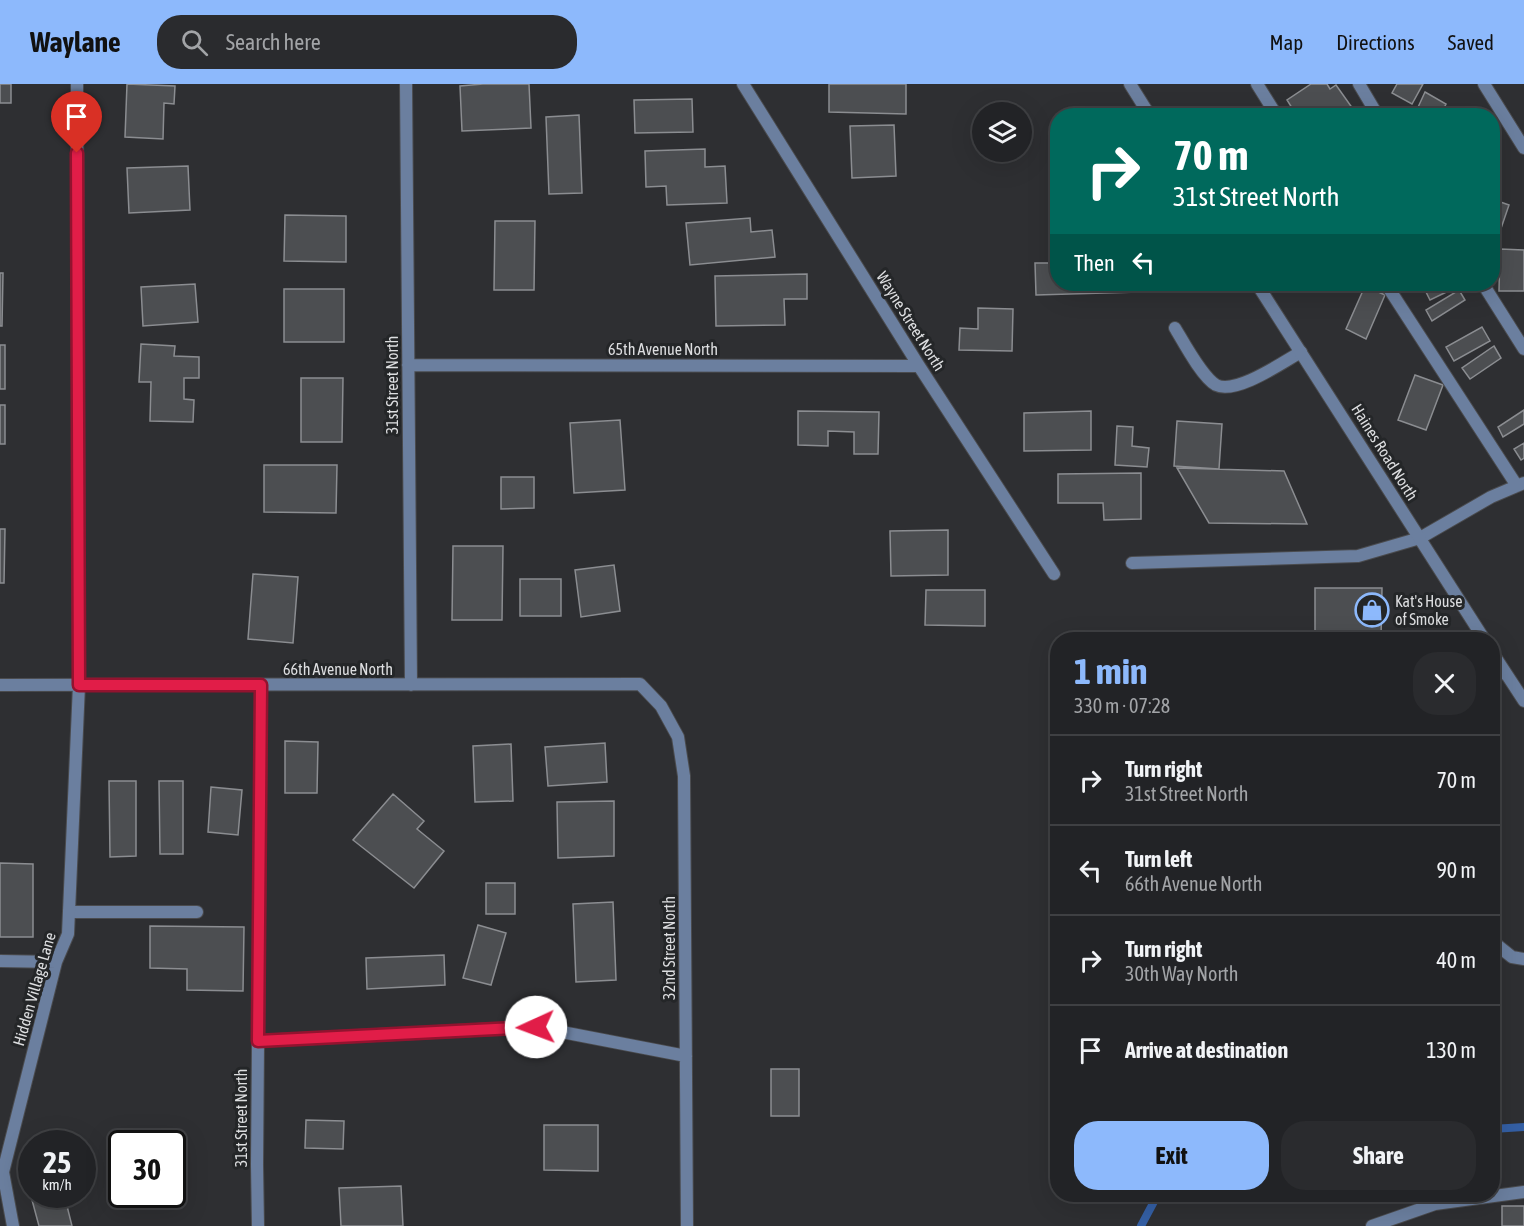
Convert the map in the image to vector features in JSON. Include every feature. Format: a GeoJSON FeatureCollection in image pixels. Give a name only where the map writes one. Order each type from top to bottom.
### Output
{"type":"FeatureCollection","features":[{"type":"Feature","properties":{"kind":"street","name":"Hidden Village Lane"},"geometry":{"type":"LineString","coordinates":[[14,1226],[1,1172],[56,962],[68,934],[79,685],[77,84]]}},
{"type":"Feature","properties":{"kind":"street","name":"31st Street North"},"geometry":{"type":"LineString","coordinates":[[406,84],[411,685]]}},
{"type":"Feature","properties":{"kind":"street","name":"Wayne Street North"},"geometry":{"type":"LineString","coordinates":[[743,84],[919,366],[1054,574]]}},
{"type":"Feature","properties":{"kind":"street"},"geometry":{"type":"LineString","coordinates":[[1130,84],[1145,108]]}},
{"type":"Feature","properties":{"kind":"street"},"geometry":{"type":"LineString","coordinates":[[1257,84],[1272,108]]}},
{"type":"Feature","properties":{"kind":"street"},"geometry":{"type":"LineString","coordinates":[[1359,84],[1373,108]]}},
{"type":"Feature","properties":{"kind":"street"},"geometry":{"type":"LineString","coordinates":[[1484,84],[1499,108]]}},
{"type":"Feature","properties":{"kind":"street"},"geometry":{"type":"LineString","coordinates":[[1500,110],[1524,148]]}},
{"type":"Feature","properties":{"kind":"street","name":"Haines Road North"},"geometry":{"type":"LineString","coordinates":[[1262,291],[1480,632]]}},
{"type":"Feature","properties":{"kind":"street"},"geometry":{"type":"LineString","coordinates":[[1132,563],[1358,556],[1420,538],[1491,497],[1521,484],[1391,291]]}},
{"type":"Feature","properties":{"kind":"street"},"geometry":{"type":"LineString","coordinates":[[1487,291],[1524,349]]}},
{"type":"Feature","properties":{"kind":"street"},"geometry":{"type":"LineString","coordinates":[[1175,328],[1205,374],[1215,384],[1225,387],[1243,384],[1301,352]]}},
{"type":"Feature","properties":{"kind":"street","name":"65th Avenue North"},"geometry":{"type":"LineString","coordinates":[[408,365],[919,366]]}},
{"type":"Feature","properties":{"kind":"street"},"geometry":{"type":"LineString","coordinates":[[1500,664],[1520,689],[1524,701]]}},
{"type":"Feature","properties":{"kind":"street"},"geometry":{"type":"LineString","coordinates":[[1500,673],[1506,673]]}},
{"type":"Feature","properties":{"kind":"street","name":"66th Avenue North"},"geometry":{"type":"LineString","coordinates":[[0,685],[640,684]]}},
{"type":"Feature","properties":{"kind":"street","name":"32nd Street North"},"geometry":{"type":"LineString","coordinates":[[640,684],[661,706],[678,737],[684,776],[687,1226]]}},
{"type":"Feature","properties":{"kind":"street","name":"31st Street North"},"geometry":{"type":"LineString","coordinates":[[258,1226],[261,685]]}},
{"type":"Feature","properties":{"kind":"street"},"geometry":{"type":"LineString","coordinates":[[69,912],[197,912]]}},
{"type":"Feature","properties":{"kind":"street"},"geometry":{"type":"LineString","coordinates":[[1500,947],[1512,957],[1524,959]]}},
{"type":"Feature","properties":{"kind":"street"},"geometry":{"type":"LineString","coordinates":[[0,961],[56,962]]}},
{"type":"Feature","properties":{"kind":"street"},"geometry":{"type":"LineString","coordinates":[[258,1041],[536,1027],[686,1056]]}},
{"type":"Feature","properties":{"kind":"street"},"geometry":{"type":"LineString","coordinates":[[1500,1195],[1524,1192]]}},
{"type":"Feature","properties":{"kind":"street"},"geometry":{"type":"LineString","coordinates":[[1372,1226],[1435,1204],[1450,1202]]}},
{"type":"Feature","properties":{"kind":"building"},"geometry":{"type":"Polygon","coordinates":[[[0,84],[11,84],[11,103],[0,103],[0,84]]]}},
{"type":"Feature","properties":{"kind":"building"},"geometry":{"type":"Polygon","coordinates":[[[127,84],[175,86],[174,104],[164,103],[163,139],[125,137],[127,84]]]}},
{"type":"Feature","properties":{"kind":"building"},"geometry":{"type":"Polygon","coordinates":[[[529,84],[531,128],[462,131],[460,86],[529,84]]]}},
{"type":"Feature","properties":{"kind":"building"},"geometry":{"type":"Polygon","coordinates":[[[829,84],[906,84],[906,114],[829,112],[829,84]]]}},
{"type":"Feature","properties":{"kind":"building"},"geometry":{"type":"Polygon","coordinates":[[[1311,84],[1327,84],[1330,89],[1336,85],[1352,108],[1292,108],[1287,100],[1311,84]]]}},
{"type":"Feature","properties":{"kind":"building"},"geometry":{"type":"Polygon","coordinates":[[[1397,84],[1423,84],[1412,104],[1392,93],[1397,84]]]}},
{"type":"Feature","properties":{"kind":"building"},"geometry":{"type":"Polygon","coordinates":[[[1425,92],[1446,104],[1444,108],[1418,108],[1425,92]]]}},
{"type":"Feature","properties":{"kind":"building"},"geometry":{"type":"Polygon","coordinates":[[[692,99],[693,132],[635,133],[634,100],[692,99]]]}},
{"type":"Feature","properties":{"kind":"building"},"geometry":{"type":"Polygon","coordinates":[[[579,115],[582,193],[549,194],[546,117],[579,115]]]}},
{"type":"Feature","properties":{"kind":"building"},"geometry":{"type":"Polygon","coordinates":[[[894,125],[896,176],[852,178],[850,126],[894,125]]]}},
{"type":"Feature","properties":{"kind":"building"},"geometry":{"type":"Polygon","coordinates":[[[705,149],[705,167],[725,166],[727,203],[667,205],[666,186],[646,187],[645,151],[705,149]]]}},
{"type":"Feature","properties":{"kind":"building"},"geometry":{"type":"Polygon","coordinates":[[[188,166],[190,210],[129,213],[127,168],[188,166]]]}},
{"type":"Feature","properties":{"kind":"building"},"geometry":{"type":"Polygon","coordinates":[[[1500,202],[1509,205],[1500,231],[1500,202]]]}},
{"type":"Feature","properties":{"kind":"building"},"geometry":{"type":"Polygon","coordinates":[[[285,215],[346,216],[346,262],[284,261],[285,215]]]}},
{"type":"Feature","properties":{"kind":"building"},"geometry":{"type":"Polygon","coordinates":[[[750,218],[751,232],[772,230],[775,257],[690,265],[686,223],[750,218]]]}},
{"type":"Feature","properties":{"kind":"building"},"geometry":{"type":"Polygon","coordinates":[[[495,221],[535,221],[534,290],[494,290],[495,221]]]}},
{"type":"Feature","properties":{"kind":"building"},"geometry":{"type":"Polygon","coordinates":[[[1500,249],[1524,250],[1524,291],[1500,291],[1500,249]]]}},
{"type":"Feature","properties":{"kind":"building"},"geometry":{"type":"Polygon","coordinates":[[[1035,263],[1050,263],[1050,291],[1139,291],[1139,292],[1036,295],[1035,263]]]}},
{"type":"Feature","properties":{"kind":"building"},"geometry":{"type":"Polygon","coordinates":[[[0,273],[3,273],[2,326],[0,326],[0,273]]]}},
{"type":"Feature","properties":{"kind":"building"},"geometry":{"type":"Polygon","coordinates":[[[807,274],[807,299],[784,299],[785,325],[716,326],[715,276],[807,274]]]}},
{"type":"Feature","properties":{"kind":"building"},"geometry":{"type":"Polygon","coordinates":[[[195,284],[198,322],[143,326],[141,287],[195,284]]]}},
{"type":"Feature","properties":{"kind":"building"},"geometry":{"type":"Polygon","coordinates":[[[284,289],[344,289],[344,342],[284,342],[284,289]]]}},
{"type":"Feature","properties":{"kind":"building"},"geometry":{"type":"Polygon","coordinates":[[[1363,291],[1376,291],[1385,295],[1366,339],[1346,329],[1363,291]]]}},
{"type":"Feature","properties":{"kind":"building"},"geometry":{"type":"Polygon","coordinates":[[[1426,291],[1449,291],[1430,300],[1426,291]]]}},
{"type":"Feature","properties":{"kind":"building"},"geometry":{"type":"Polygon","coordinates":[[[1457,291],[1465,300],[1432,321],[1426,310],[1457,291]]]}},
{"type":"Feature","properties":{"kind":"building"},"geometry":{"type":"Polygon","coordinates":[[[978,308],[1013,309],[1012,351],[959,350],[960,328],[978,329],[978,308]]]}},
{"type":"Feature","properties":{"kind":"building"},"geometry":{"type":"Polygon","coordinates":[[[1482,327],[1490,341],[1454,361],[1446,347],[1482,327]]]}},
{"type":"Feature","properties":{"kind":"building"},"geometry":{"type":"Polygon","coordinates":[[[141,344],[175,346],[174,356],[199,357],[199,378],[184,378],[184,399],[194,400],[193,422],[150,421],[151,382],[139,382],[141,344]]]}},
{"type":"Feature","properties":{"kind":"building"},"geometry":{"type":"Polygon","coordinates":[[[0,345],[5,345],[5,389],[0,389],[0,345]]]}},
{"type":"Feature","properties":{"kind":"building"},"geometry":{"type":"Polygon","coordinates":[[[1494,346],[1501,358],[1470,379],[1462,368],[1494,346]]]}},
{"type":"Feature","properties":{"kind":"building"},"geometry":{"type":"Polygon","coordinates":[[[1415,375],[1443,385],[1426,430],[1398,420],[1415,375]]]}},
{"type":"Feature","properties":{"kind":"building"},"geometry":{"type":"Polygon","coordinates":[[[301,378],[343,378],[342,442],[301,442],[301,378]]]}},
{"type":"Feature","properties":{"kind":"building"},"geometry":{"type":"Polygon","coordinates":[[[0,405],[5,405],[5,444],[0,444],[0,405]]]}},
{"type":"Feature","properties":{"kind":"building"},"geometry":{"type":"Polygon","coordinates":[[[1524,410],[1524,424],[1503,437],[1498,427],[1524,410]]]}},
{"type":"Feature","properties":{"kind":"building"},"geometry":{"type":"Polygon","coordinates":[[[798,411],[879,412],[878,454],[854,454],[854,432],[828,431],[828,446],[798,445],[798,411]]]}},
{"type":"Feature","properties":{"kind":"building"},"geometry":{"type":"Polygon","coordinates":[[[1091,411],[1091,450],[1024,451],[1024,413],[1091,411]]]}},
{"type":"Feature","properties":{"kind":"building"},"geometry":{"type":"Polygon","coordinates":[[[620,420],[625,490],[574,493],[570,423],[620,420]]]}},
{"type":"Feature","properties":{"kind":"building"},"geometry":{"type":"Polygon","coordinates":[[[1177,421],[1222,424],[1219,469],[1174,466],[1177,421]]]}},
{"type":"Feature","properties":{"kind":"building"},"geometry":{"type":"Polygon","coordinates":[[[1117,426],[1133,427],[1132,446],[1149,448],[1147,467],[1115,465],[1117,426]]]}},
{"type":"Feature","properties":{"kind":"building"},"geometry":{"type":"Polygon","coordinates":[[[1524,443],[1524,458],[1521,460],[1514,449],[1524,443]]]}},
{"type":"Feature","properties":{"kind":"building"},"geometry":{"type":"Polygon","coordinates":[[[264,465],[337,465],[336,513],[264,512],[264,465]]]}},
{"type":"Feature","properties":{"kind":"building"},"geometry":{"type":"Polygon","coordinates":[[[1177,468],[1284,471],[1307,524],[1209,523],[1177,468]]]}},
{"type":"Feature","properties":{"kind":"building"},"geometry":{"type":"Polygon","coordinates":[[[1141,473],[1141,519],[1104,520],[1103,503],[1058,503],[1058,474],[1141,473]]]}},
{"type":"Feature","properties":{"kind":"building"},"geometry":{"type":"Polygon","coordinates":[[[501,477],[534,477],[534,508],[501,509],[501,477]]]}},
{"type":"Feature","properties":{"kind":"building"},"geometry":{"type":"Polygon","coordinates":[[[0,529],[5,529],[4,583],[0,583],[0,529]]]}},
{"type":"Feature","properties":{"kind":"building"},"geometry":{"type":"Polygon","coordinates":[[[948,530],[948,575],[891,576],[890,531],[948,530]]]}},
{"type":"Feature","properties":{"kind":"building"},"geometry":{"type":"Polygon","coordinates":[[[453,546],[503,546],[502,620],[452,620],[453,546]]]}},
{"type":"Feature","properties":{"kind":"building"},"geometry":{"type":"Polygon","coordinates":[[[614,565],[620,611],[581,617],[575,570],[614,565]]]}},
{"type":"Feature","properties":{"kind":"building"},"geometry":{"type":"Polygon","coordinates":[[[253,574],[298,577],[293,643],[248,639],[253,574]]]}},
{"type":"Feature","properties":{"kind":"building"},"geometry":{"type":"Polygon","coordinates":[[[520,579],[561,579],[561,616],[520,616],[520,579]]]}},
{"type":"Feature","properties":{"kind":"building"},"geometry":{"type":"Polygon","coordinates":[[[1315,588],[1382,588],[1381,632],[1315,632],[1315,588]]]}},
{"type":"Feature","properties":{"kind":"building"},"geometry":{"type":"Polygon","coordinates":[[[926,590],[985,590],[985,626],[925,625],[926,590]]]}},
{"type":"Feature","properties":{"kind":"building"},"geometry":{"type":"Polygon","coordinates":[[[285,741],[318,742],[317,793],[285,793],[285,741]]]}},
{"type":"Feature","properties":{"kind":"building"},"geometry":{"type":"Polygon","coordinates":[[[605,743],[607,782],[548,786],[545,747],[605,743]]]}},
{"type":"Feature","properties":{"kind":"building"},"geometry":{"type":"Polygon","coordinates":[[[511,744],[513,801],[475,802],[473,746],[511,744]]]}},
{"type":"Feature","properties":{"kind":"building"},"geometry":{"type":"Polygon","coordinates":[[[109,781],[136,781],[136,856],[110,857],[109,781]]]}},
{"type":"Feature","properties":{"kind":"building"},"geometry":{"type":"Polygon","coordinates":[[[159,781],[183,781],[183,854],[160,854],[159,781]]]}},
{"type":"Feature","properties":{"kind":"building"},"geometry":{"type":"Polygon","coordinates":[[[211,787],[242,790],[238,835],[208,832],[211,787]]]}},
{"type":"Feature","properties":{"kind":"building"},"geometry":{"type":"Polygon","coordinates":[[[393,794],[424,821],[417,829],[444,851],[414,888],[353,840],[393,794]]]}},
{"type":"Feature","properties":{"kind":"building"},"geometry":{"type":"Polygon","coordinates":[[[614,801],[614,856],[558,858],[557,802],[614,801]]]}},
{"type":"Feature","properties":{"kind":"building"},"geometry":{"type":"Polygon","coordinates":[[[0,863],[33,864],[33,937],[0,937],[0,863]]]}},
{"type":"Feature","properties":{"kind":"building"},"geometry":{"type":"Polygon","coordinates":[[[486,883],[515,883],[515,914],[486,914],[486,883]]]}},
{"type":"Feature","properties":{"kind":"building"},"geometry":{"type":"Polygon","coordinates":[[[613,902],[616,980],[576,982],[573,904],[613,902]]]}},
{"type":"Feature","properties":{"kind":"building"},"geometry":{"type":"Polygon","coordinates":[[[478,925],[506,933],[491,985],[463,978],[478,925]]]}},
{"type":"Feature","properties":{"kind":"building"},"geometry":{"type":"Polygon","coordinates":[[[150,926],[244,927],[243,991],[187,990],[187,969],[150,968],[150,926]]]}},
{"type":"Feature","properties":{"kind":"building"},"geometry":{"type":"Polygon","coordinates":[[[444,955],[445,985],[367,989],[366,958],[444,955]]]}},
{"type":"Feature","properties":{"kind":"building"},"geometry":{"type":"Polygon","coordinates":[[[771,1069],[799,1069],[799,1116],[771,1116],[771,1069]]]}},
{"type":"Feature","properties":{"kind":"building"},"geometry":{"type":"Polygon","coordinates":[[[306,1120],[344,1121],[343,1149],[305,1148],[306,1120]]]}},
{"type":"Feature","properties":{"kind":"building"},"geometry":{"type":"Polygon","coordinates":[[[544,1125],[598,1125],[598,1171],[544,1170],[544,1125]]]}},
{"type":"Feature","properties":{"kind":"building"},"geometry":{"type":"Polygon","coordinates":[[[401,1186],[403,1226],[341,1226],[339,1188],[401,1186]]]}},
{"type":"Feature","properties":{"kind":"building"},"geometry":{"type":"Polygon","coordinates":[[[1502,1206],[1524,1206],[1524,1226],[1502,1226],[1502,1206]]]}},
{"type":"Feature","properties":{"kind":"building"},"geometry":{"type":"Polygon","coordinates":[[[34,1208],[68,1208],[72,1226],[39,1226],[34,1208]]]}},
{"type":"Feature","properties":{"kind":"waterway"},"geometry":{"type":"LineString","coordinates":[[1500,1128],[1524,1127]]}},
{"type":"Feature","properties":{"kind":"waterway"},"geometry":{"type":"LineString","coordinates":[[1141,1226],[1154,1202]]}},
{"type":"Feature","properties":{"kind":"place","name":"Kat's House of Smoke"},"geometry":{"type":"Point","coordinates":[1372,610]}},
{"type":"Feature","properties":{"kind":"route"},"geometry":{"type":"LineString","coordinates":[[77,153],[79,685],[261,685],[258,1041],[536,1027]]}}]}
